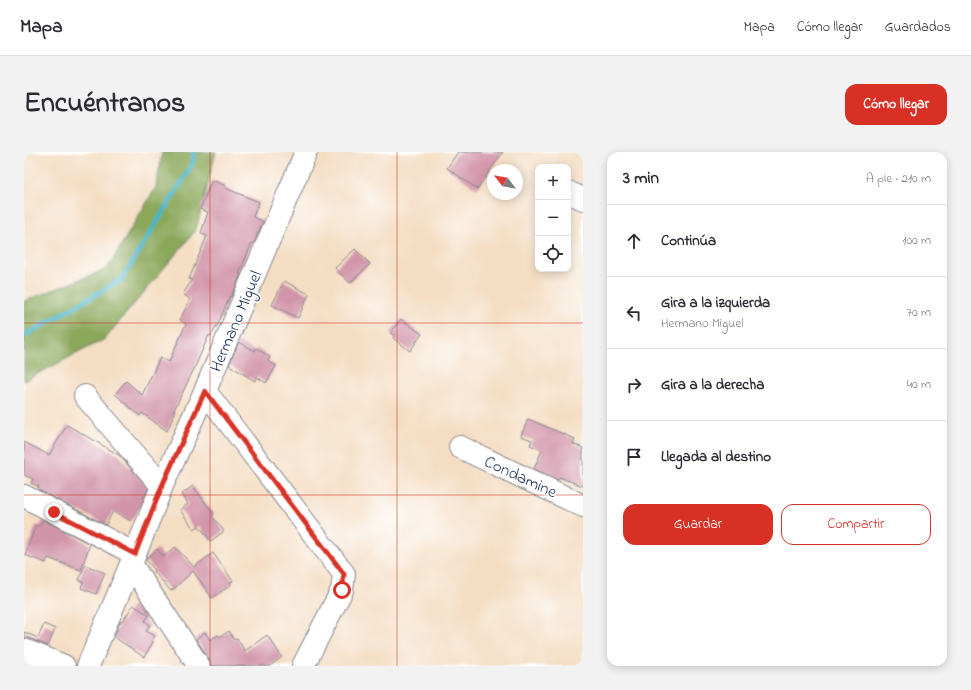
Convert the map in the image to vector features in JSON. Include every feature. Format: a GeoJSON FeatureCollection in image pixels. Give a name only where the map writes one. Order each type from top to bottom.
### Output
{"type":"FeatureCollection","features":[{"type":"Feature","properties":{"kind":"street","name":"Hermano Miguel"},"geometry":{"type":"LineString","coordinates":[[88,666],[162,486],[205,391],[306,152]]}},
{"type":"Feature","properties":{"kind":"street"},"geometry":{"type":"LineString","coordinates":[[571,193],[583,199]]}},
{"type":"Feature","properties":{"kind":"street"},"geometry":{"type":"LineString","coordinates":[[205,391],[344,574],[342,590],[304,666]]}},
{"type":"Feature","properties":{"kind":"street"},"geometry":{"type":"LineString","coordinates":[[85,396],[162,486]]}},
{"type":"Feature","properties":{"kind":"street","name":"Condamine"},"geometry":{"type":"LineString","coordinates":[[460,447],[583,506]]}},
{"type":"Feature","properties":{"kind":"street"},"geometry":{"type":"LineString","coordinates":[[24,496],[133,559],[200,666]]}},
{"type":"Feature","properties":{"kind":"street"},"geometry":{"type":"LineString","coordinates":[[24,650],[64,666]]}},
{"type":"Feature","properties":{"kind":"green space"},"geometry":{"type":"Polygon","coordinates":[[[162,152],[216,152],[196,230],[105,339],[24,381],[24,301],[107,269],[156,187],[162,152]]]}},
{"type":"Feature","properties":{"kind":"building"},"geometry":{"type":"Polygon","coordinates":[[[458,152],[503,152],[495,164],[487,164],[487,175],[477,189],[447,168],[458,152]]]}},
{"type":"Feature","properties":{"kind":"building"},"geometry":{"type":"Polygon","coordinates":[[[212,180],[226,186],[225,188],[259,202],[253,217],[263,221],[254,243],[252,243],[231,297],[230,296],[219,322],[211,336],[209,335],[173,412],[175,413],[167,431],[142,413],[140,416],[115,394],[126,381],[142,395],[160,358],[169,362],[186,324],[180,320],[190,299],[183,294],[192,280],[189,279],[207,236],[201,233],[208,212],[200,209],[212,180]]]}},
{"type":"Feature","properties":{"kind":"building"},"geometry":{"type":"Polygon","coordinates":[[[355,249],[370,264],[350,283],[335,268],[355,249]]]}},
{"type":"Feature","properties":{"kind":"building"},"geometry":{"type":"Polygon","coordinates":[[[284,281],[309,294],[298,318],[272,305],[284,281]]]}},
{"type":"Feature","properties":{"kind":"building"},"geometry":{"type":"Polygon","coordinates":[[[401,319],[422,334],[410,351],[393,338],[394,335],[390,333],[401,319]]]}},
{"type":"Feature","properties":{"kind":"building"},"geometry":{"type":"Polygon","coordinates":[[[239,342],[255,351],[256,348],[270,357],[268,361],[276,366],[266,383],[257,377],[255,381],[229,365],[239,342]]]}},
{"type":"Feature","properties":{"kind":"building"},"geometry":{"type":"Polygon","coordinates":[[[528,419],[575,439],[573,444],[583,448],[583,486],[559,477],[558,480],[534,469],[542,450],[530,445],[532,440],[521,436],[528,419]]]}},
{"type":"Feature","properties":{"kind":"building"},"geometry":{"type":"Polygon","coordinates":[[[67,425],[119,455],[148,488],[143,501],[131,521],[113,511],[106,525],[39,490],[38,486],[31,483],[33,479],[24,475],[24,442],[49,455],[67,425]]]}},
{"type":"Feature","properties":{"kind":"building"},"geometry":{"type":"Polygon","coordinates":[[[193,486],[214,514],[212,516],[224,531],[211,541],[199,526],[194,529],[180,510],[188,504],[182,494],[193,486]]]}},
{"type":"Feature","properties":{"kind":"building"},"geometry":{"type":"Polygon","coordinates":[[[43,520],[90,544],[81,570],[48,558],[46,563],[25,555],[36,525],[40,526],[43,520]]]}},
{"type":"Feature","properties":{"kind":"building"},"geometry":{"type":"Polygon","coordinates":[[[175,547],[194,567],[213,553],[233,581],[230,583],[231,585],[212,598],[193,571],[171,591],[153,571],[155,570],[146,560],[157,549],[164,557],[175,547]]]}},
{"type":"Feature","properties":{"kind":"building"},"geometry":{"type":"Polygon","coordinates":[[[85,565],[105,573],[96,594],[81,588],[83,582],[79,580],[85,565]]]}},
{"type":"Feature","properties":{"kind":"building"},"geometry":{"type":"Polygon","coordinates":[[[133,605],[149,615],[145,621],[150,625],[146,631],[155,636],[151,641],[153,642],[144,657],[114,637],[119,624],[122,620],[123,621],[133,605]]]}},
{"type":"Feature","properties":{"kind":"building"},"geometry":{"type":"Polygon","coordinates":[[[44,624],[55,629],[48,646],[29,638],[24,638],[24,632],[38,638],[44,624]]]}},
{"type":"Feature","properties":{"kind":"building"},"geometry":{"type":"Polygon","coordinates":[[[229,631],[234,640],[237,638],[245,651],[267,635],[282,657],[270,666],[211,666],[209,659],[196,639],[205,632],[210,640],[218,635],[220,637],[229,631]]]}},
{"type":"Feature","properties":{"kind":"waterway"},"geometry":{"type":"LineString","coordinates":[[24,336],[122,279],[192,165],[194,152]]}},
{"type":"Feature","properties":{"kind":"route"},"geometry":{"type":"LineString","coordinates":[[54,512],[135,554],[162,486],[205,391],[344,574],[342,590]]}}]}
